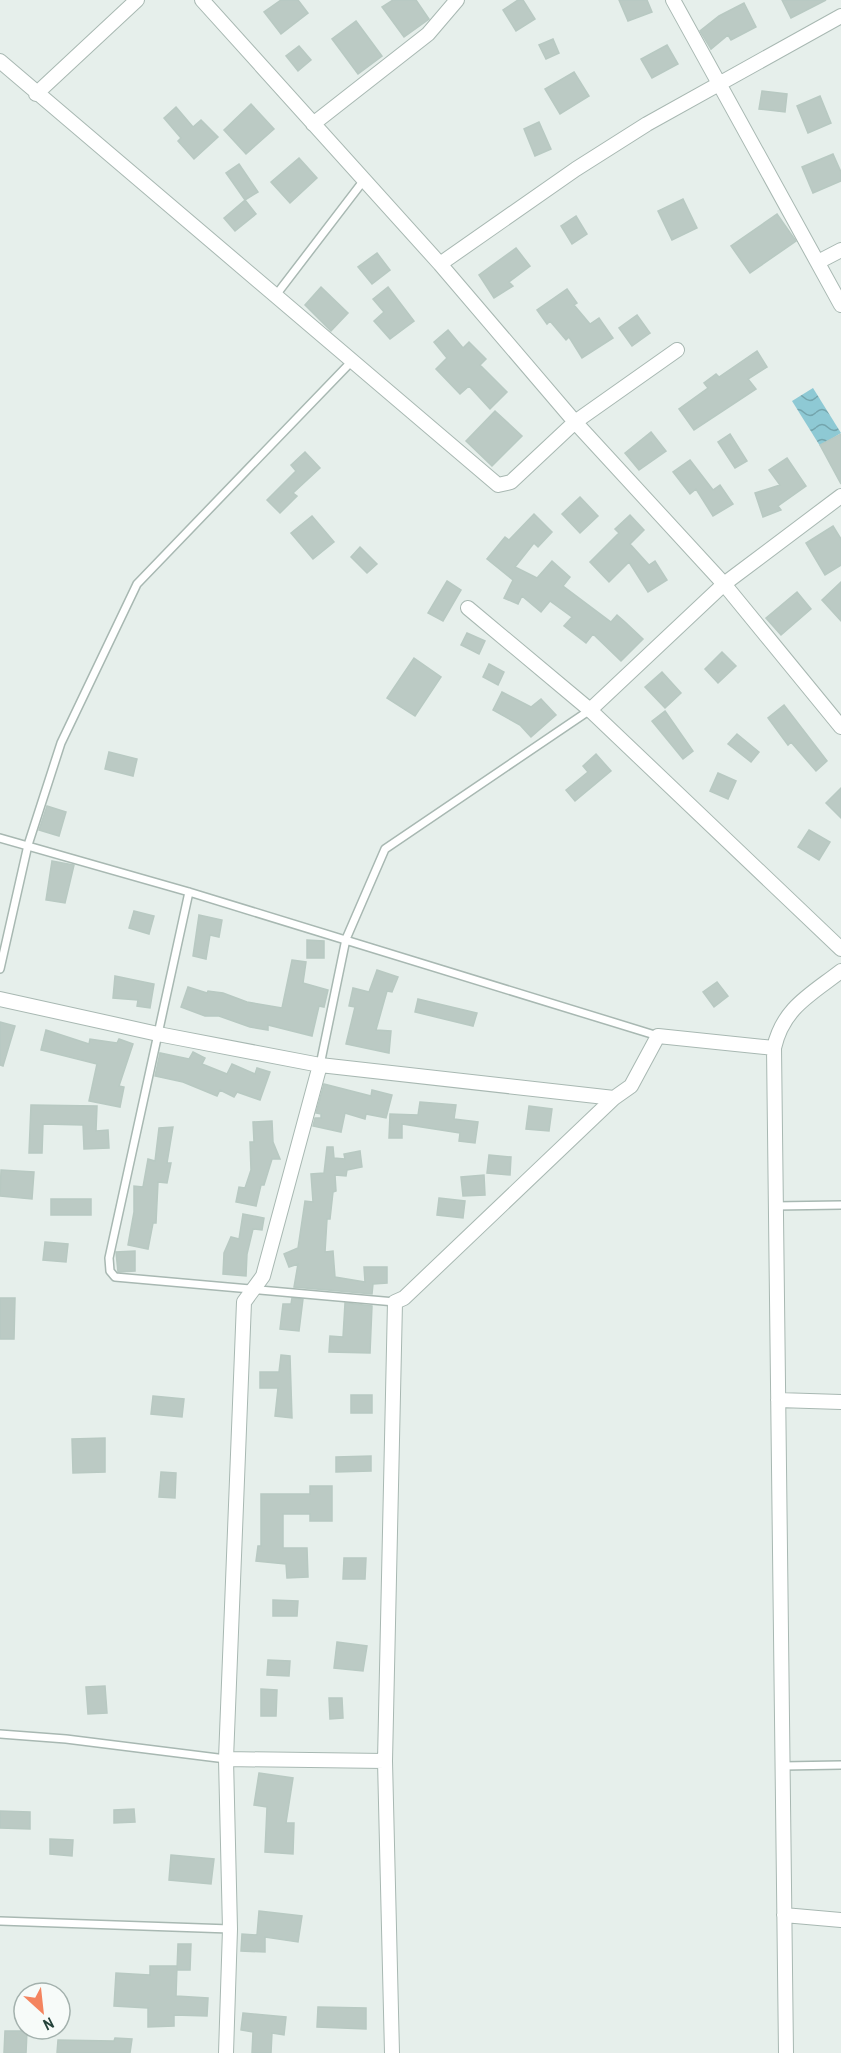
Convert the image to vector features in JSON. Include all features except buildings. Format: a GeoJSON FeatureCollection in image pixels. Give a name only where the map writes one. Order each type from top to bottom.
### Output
{"type":"FeatureCollection","features":[{"type":"Feature","properties":{"kind":"street"},"geometry":{"type":"LineString","coordinates":[[36,94],[137,0]]}},
{"type":"Feature","properties":{"kind":"street"},"geometry":{"type":"LineString","coordinates":[[202,0],[440,264],[575,422],[724,584],[841,727]]}},
{"type":"Feature","properties":{"kind":"street"},"geometry":{"type":"LineString","coordinates":[[313,124],[429,34],[457,0]]}},
{"type":"Feature","properties":{"kind":"street"},"geometry":{"type":"LineString","coordinates":[[673,0],[841,305]]}},
{"type":"Feature","properties":{"kind":"street"},"geometry":{"type":"LineString","coordinates":[[440,264],[576,169],[720,83],[841,16]]}},
{"type":"Feature","properties":{"kind":"street"},"geometry":{"type":"LineString","coordinates":[[0,61],[498,485],[512,483],[575,422],[677,350]]}},
{"type":"Feature","properties":{"kind":"street"},"geometry":{"type":"LineString","coordinates":[[818,262],[841,250]]}},
{"type":"Feature","properties":{"kind":"street"},"geometry":{"type":"LineString","coordinates":[[590,710],[724,584],[841,496]]}},
{"type":"Feature","properties":{"kind":"street"},"geometry":{"type":"LineString","coordinates":[[468,608],[590,710],[841,949]]}},
{"type":"Feature","properties":{"kind":"street"},"geometry":{"type":"LineString","coordinates":[[786,2053],[774,1048],[778,1028],[795,1006],[841,971]]}},
{"type":"Feature","properties":{"kind":"street"},"geometry":{"type":"LineString","coordinates":[[0,999],[158,1034],[320,1065],[614,1098]]}},
{"type":"Feature","properties":{"kind":"street"},"geometry":{"type":"LineString","coordinates":[[392,2053],[385,1761],[395,1302],[404,1298],[614,1098],[631,1086],[658,1036],[774,1048]]}},
{"type":"Feature","properties":{"kind":"street"},"geometry":{"type":"LineString","coordinates":[[226,2053],[230,1929],[226,1759],[244,1302],[252,1288],[263,1276],[320,1065]]}},
{"type":"Feature","properties":{"kind":"street"},"geometry":{"type":"LineString","coordinates":[[778,1400],[841,1402]]}},
{"type":"Feature","properties":{"kind":"street"},"geometry":{"type":"LineString","coordinates":[[226,1759],[385,1761]]}},
{"type":"Feature","properties":{"kind":"street"},"geometry":{"type":"LineString","coordinates":[[784,1916],[841,1920]]}},
{"type":"Feature","properties":{"kind":"lane"},"geometry":{"type":"LineString","coordinates":[[276,295],[364,180]]}},
{"type":"Feature","properties":{"kind":"lane"},"geometry":{"type":"LineString","coordinates":[[0,969],[28,845],[62,742],[137,584],[353,360]]}},
{"type":"Feature","properties":{"kind":"lane"},"geometry":{"type":"LineString","coordinates":[[320,1065],[346,939],[385,849],[590,710]]}},
{"type":"Feature","properties":{"kind":"lane"},"geometry":{"type":"LineString","coordinates":[[0,838],[346,939],[658,1036]]}},
{"type":"Feature","properties":{"kind":"lane"},"geometry":{"type":"LineString","coordinates":[[189,892],[109,1258],[110,1271],[115,1277],[395,1302]]}},
{"type":"Feature","properties":{"kind":"lane"},"geometry":{"type":"LineString","coordinates":[[775,1206],[841,1205]]}},
{"type":"Feature","properties":{"kind":"lane"},"geometry":{"type":"LineString","coordinates":[[0,1734],[66,1739],[226,1759]]}},
{"type":"Feature","properties":{"kind":"lane"},"geometry":{"type":"LineString","coordinates":[[783,1766],[841,1765]]}},
{"type":"Feature","properties":{"kind":"lane"},"geometry":{"type":"LineString","coordinates":[[0,1921],[230,1929]]}},
{"type":"Feature","properties":{"kind":"water"},"geometry":{"type":"Polygon","coordinates":[[[813,388],[841,433],[820,446],[792,401],[813,388]]]}}]}
